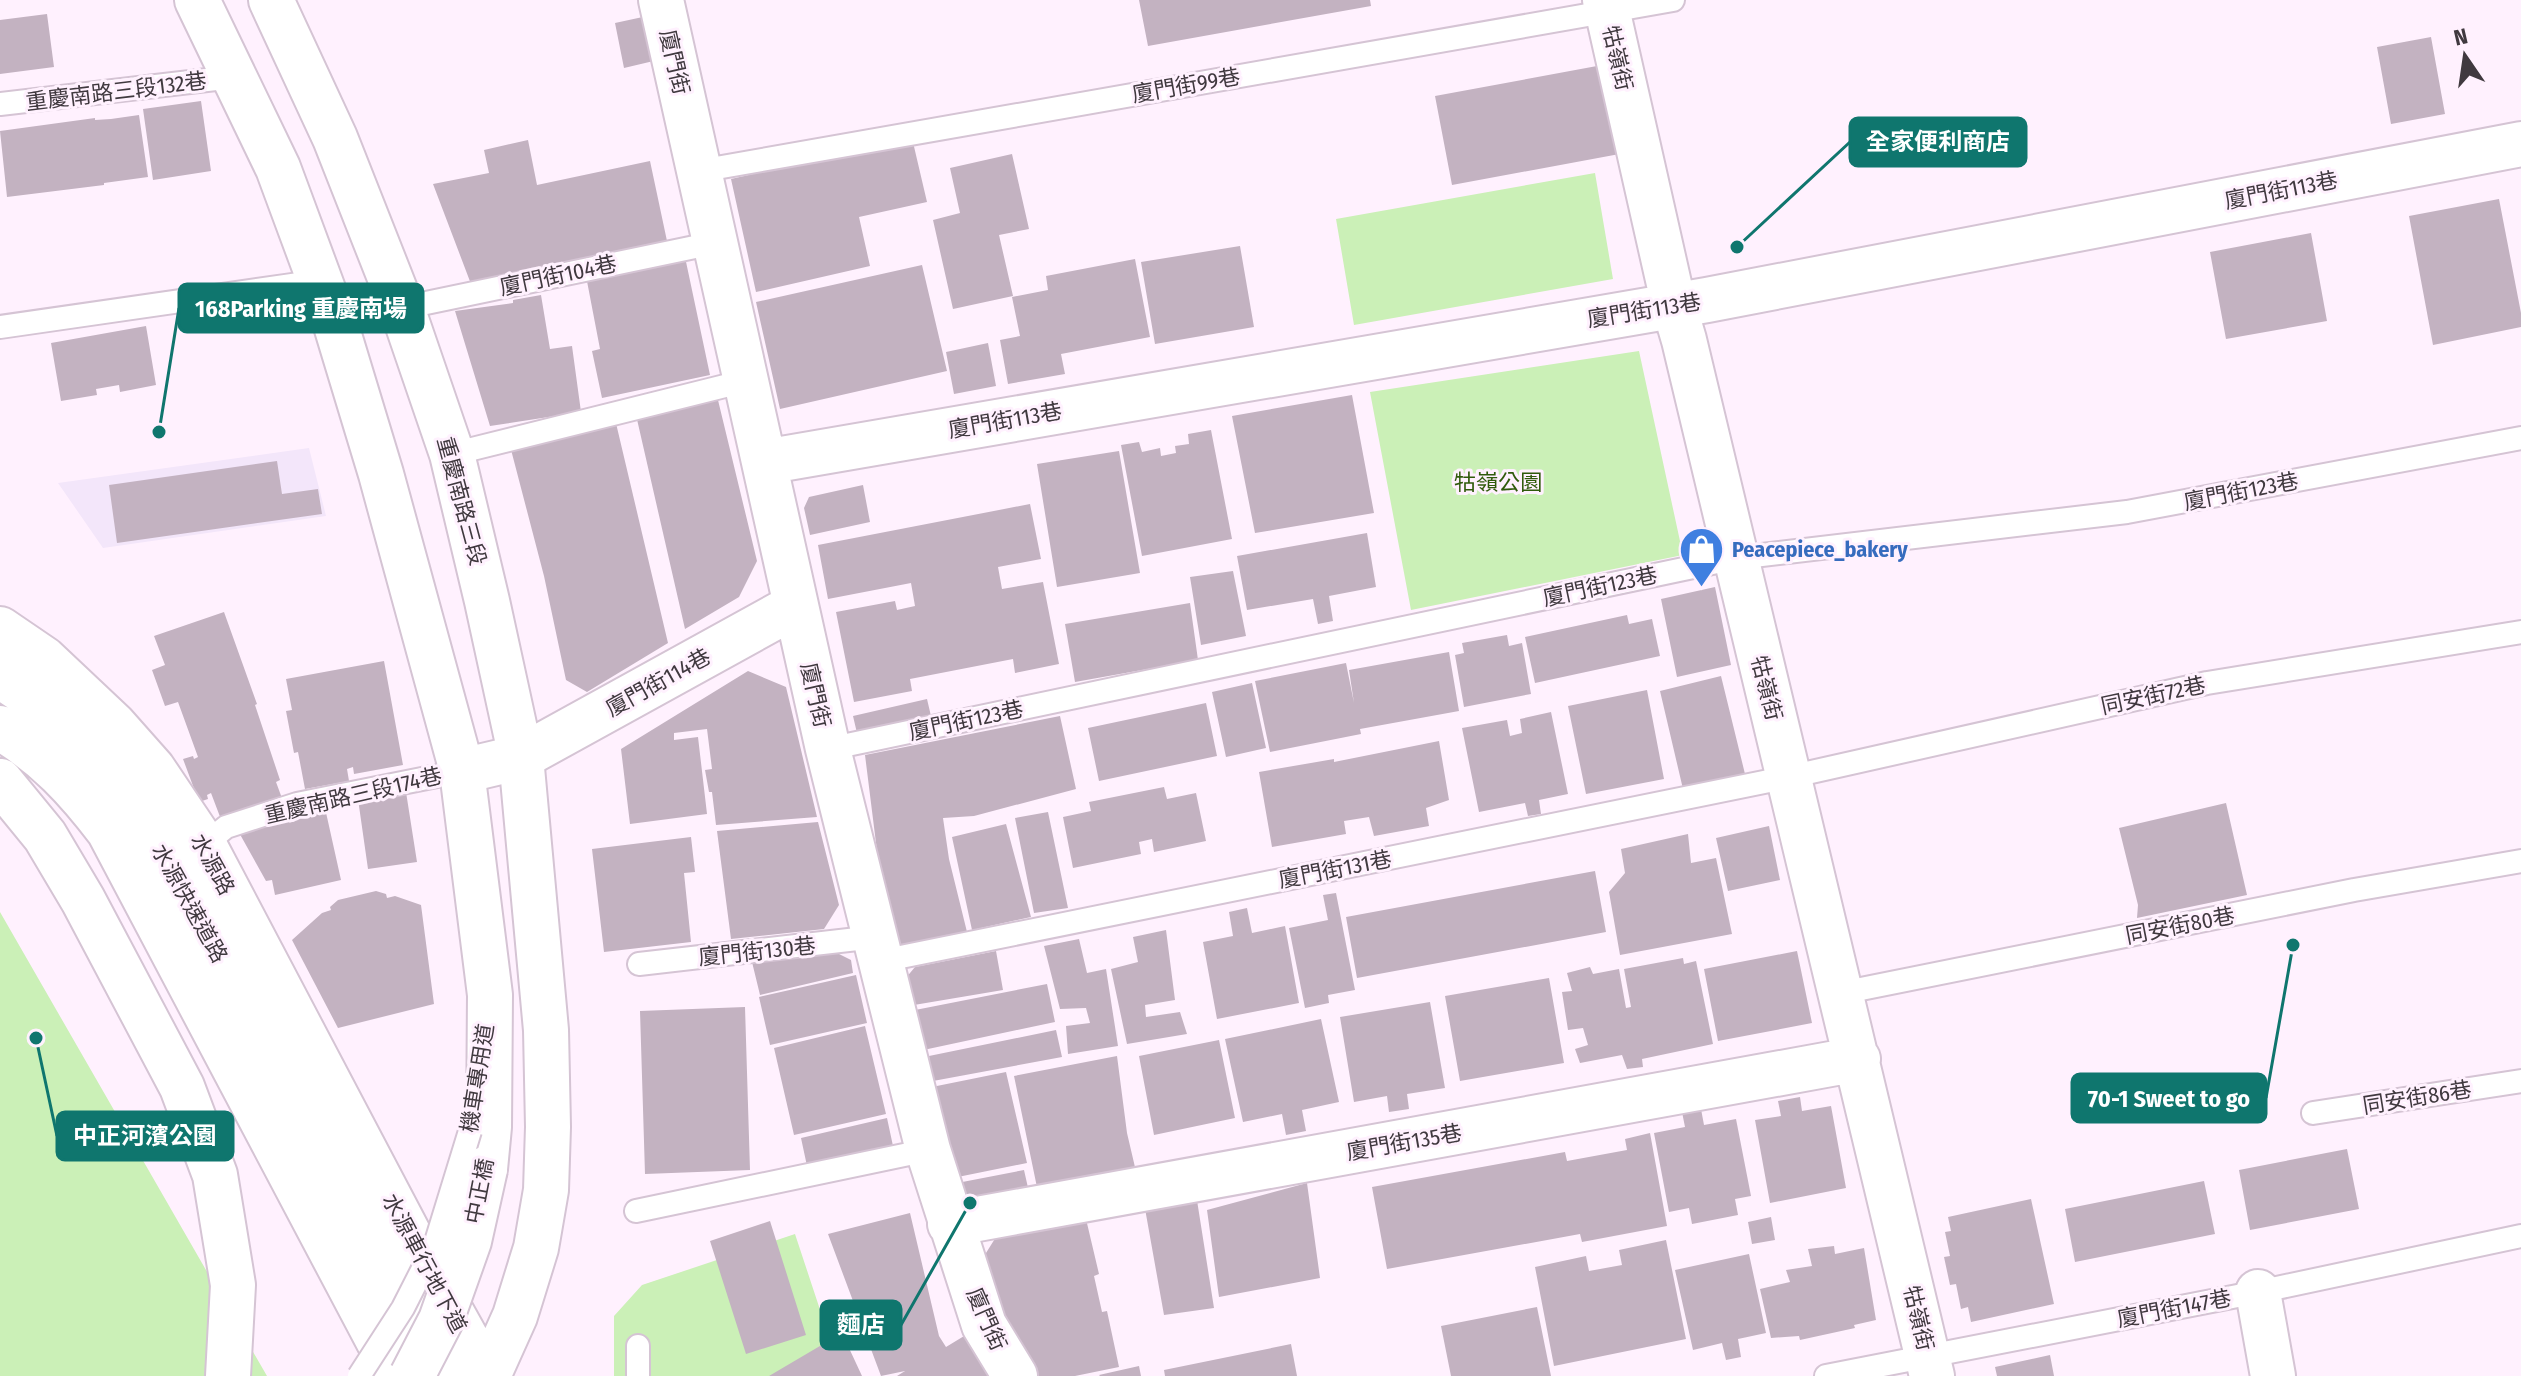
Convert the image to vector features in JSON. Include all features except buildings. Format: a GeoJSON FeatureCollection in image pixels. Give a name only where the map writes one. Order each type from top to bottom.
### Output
{"type":"FeatureCollection","features":[{"type":"Feature","properties":{"kind":"main road"},"geometry":{"type":"LineString","coordinates":[[197,0],[278,168],[335,322],[381,474],[462,771]]}},
{"type":"Feature","properties":{"kind":"main road","name":"重慶南路三段"},"geometry":{"type":"LineString","coordinates":[[271,0],[335,138],[402,308],[452,454],[491,616],[521,757],[546,1030],[548,1127],[546,1190],[539,1253]]}},
{"type":"Feature","properties":{"kind":"main road","name":"廈門街"},"geometry":{"type":"LineString","coordinates":[[661,0],[828,749],[928,1150],[984,1325],[1015,1376]]}},
{"type":"Feature","properties":{"kind":"main road","name":"牯嶺街"},"geometry":{"type":"LineString","coordinates":[[1606,5],[1674,306],[1930,1366]]}},
{"type":"Feature","properties":{"kind":"main road","name":"廈門街113巷"},"geometry":{"type":"LineString","coordinates":[[764,462],[1674,306],[2521,144]]}},
{"type":"Feature","properties":{"kind":"main road","name":"廈門街114巷"},"geometry":{"type":"LineString","coordinates":[[462,771],[521,757],[795,606]]}},
{"type":"Feature","properties":{"kind":"main road","name":"水源路"},"geometry":{"type":"LineString","coordinates":[[0,629],[44,659],[114,725],[153,769],[204,845],[331,1168]]}},
{"type":"Feature","properties":{"kind":"main road","name":"水源快速道路"},"geometry":{"type":"LineString","coordinates":[[0,676],[65,724],[121,787],[162,850],[331,1168]]}},
{"type":"Feature","properties":{"kind":"main road","name":"水源快速道路"},"geometry":{"type":"LineString","coordinates":[[0,728],[24,742],[77,789],[109,831],[331,1168]]}},
{"type":"Feature","properties":{"kind":"main road","name":"中正橋"},"geometry":{"type":"LineString","coordinates":[[412,1376],[441,1320],[469,1241],[478,1150],[489,1127],[490,995],[462,771]]}},
{"type":"Feature","properties":{"kind":"main road"},"geometry":{"type":"LineString","coordinates":[[0,781],[45,836],[83,900],[182,1087],[215,1175],[231,1269],[233,1285],[228,1376]]}},
{"type":"Feature","properties":{"kind":"main road","name":"廈門街135巷"},"geometry":{"type":"LineString","coordinates":[[950,1224],[1858,1059]]}},
{"type":"Feature","properties":{"kind":"main road"},"geometry":{"type":"LineString","coordinates":[[331,1168],[397,1376]]}},
{"type":"Feature","properties":{"kind":"main road","name":"水源車行地下道"},"geometry":{"type":"LineString","coordinates":[[331,1168],[447,1376]]}},
{"type":"Feature","properties":{"kind":"main road","name":"水源車行地下道"},"geometry":{"type":"LineString","coordinates":[[331,1168],[461,1331],[488,1376]]}},
{"type":"Feature","properties":{"kind":"main road"},"geometry":{"type":"LineString","coordinates":[[488,1376],[539,1253]]}},
{"type":"Feature","properties":{"kind":"main road"},"geometry":{"type":"LineString","coordinates":[[2258,1292],[2273,1376]]}},
{"type":"Feature","properties":{"kind":"lane","name":"廈門街99巷"},"geometry":{"type":"LineString","coordinates":[[699,171],[1606,5],[1673,0]]}},
{"type":"Feature","properties":{"kind":"lane","name":"重慶南路三段132巷"},"geometry":{"type":"LineString","coordinates":[[0,104],[233,77]]}},
{"type":"Feature","properties":{"kind":"lane","name":"廈門街104巷"},"geometry":{"type":"LineString","coordinates":[[402,308],[714,243]]}},
{"type":"Feature","properties":{"kind":"lane"},"geometry":{"type":"LineString","coordinates":[[0,327],[320,281]]}},
{"type":"Feature","properties":{"kind":"lane"},"geometry":{"type":"LineString","coordinates":[[452,454],[745,381]]}},
{"type":"Feature","properties":{"kind":"lane","name":"廈門街123巷"},"geometry":{"type":"LineString","coordinates":[[828,749],[1736,558],[2127,512],[2521,438]]}},
{"type":"Feature","properties":{"kind":"lane","name":"同安街72巷"},"geometry":{"type":"LineString","coordinates":[[1789,777],[2207,683],[2521,632]]}},
{"type":"Feature","properties":{"kind":"lane","name":"重慶南路三段174巷"},"geometry":{"type":"LineString","coordinates":[[204,845],[226,827],[297,804],[462,771]]}},
{"type":"Feature","properties":{"kind":"lane","name":"廈門街131巷"},"geometry":{"type":"LineString","coordinates":[[878,949],[1789,777]]}},
{"type":"Feature","properties":{"kind":"lane","name":"同安街80巷"},"geometry":{"type":"LineString","coordinates":[[1841,993],[2354,890],[2521,861]]}},
{"type":"Feature","properties":{"kind":"lane","name":"廈門街130巷"},"geometry":{"type":"LineString","coordinates":[[639,964],[878,949]]}},
{"type":"Feature","properties":{"kind":"lane","name":"同安街86巷"},"geometry":{"type":"LineString","coordinates":[[2313,1113],[2521,1081]]}},
{"type":"Feature","properties":{"kind":"lane","name":"機車專用道"},"geometry":{"type":"LineString","coordinates":[[359,1376],[403,1308],[478,1150]]}},
{"type":"Feature","properties":{"kind":"lane"},"geometry":{"type":"LineString","coordinates":[[636,1211],[928,1150]]}},
{"type":"Feature","properties":{"kind":"lane","name":"廈門街147巷"},"geometry":{"type":"LineString","coordinates":[[1826,1376],[1930,1366],[2521,1236]]}},
{"type":"Feature","properties":{"kind":"lane"},"geometry":{"type":"LineString","coordinates":[[511,1376],[526,1330],[539,1253]]}},
{"type":"Feature","properties":{"kind":"lane"},"geometry":{"type":"LineString","coordinates":[[638,1346],[638,1376]]}},
{"type":"Feature","properties":{"kind":"shaded area"},"geometry":{"type":"Polygon","coordinates":[[[309,448],[326,516],[103,548],[58,483],[309,448]]]}},
{"type":"Feature","properties":{"kind":"green space"},"geometry":{"type":"Polygon","coordinates":[[[1595,173],[1613,279],[1354,325],[1336,219],[1595,173]]]}},
{"type":"Feature","properties":{"kind":"green space","name":"牯嶺公園"},"geometry":{"type":"Polygon","coordinates":[[[1639,351],[1683,555],[1411,610],[1370,392],[1639,351]]]}},
{"type":"Feature","properties":{"kind":"green space"},"geometry":{"type":"Polygon","coordinates":[[[0,912],[267,1376],[0,1376],[0,912]]]}},
{"type":"Feature","properties":{"kind":"green space"},"geometry":{"type":"Polygon","coordinates":[[[795,1234],[834,1352],[782,1376],[614,1376],[614,1316],[642,1285],[795,1234]]]}},
{"type":"Feature","properties":{"kind":"place","name":"全家便利商店"},"geometry":{"type":"Point","coordinates":[1737,247]}},
{"type":"Feature","properties":{"kind":"place","name":"168Parking 重慶南場"},"geometry":{"type":"Point","coordinates":[159,432]}},
{"type":"Feature","properties":{"kind":"place","name":"Peacepiece_bakery"},"geometry":{"type":"Point","coordinates":[1701,588]}},
{"type":"Feature","properties":{"kind":"place","name":"70-1 Sweet to go"},"geometry":{"type":"Point","coordinates":[2293,945]}},
{"type":"Feature","properties":{"kind":"place","name":"中正河濱公園"},"geometry":{"type":"Point","coordinates":[36,1038]}},
{"type":"Feature","properties":{"kind":"place","name":"麵店"},"geometry":{"type":"Point","coordinates":[970,1203]}}]}
